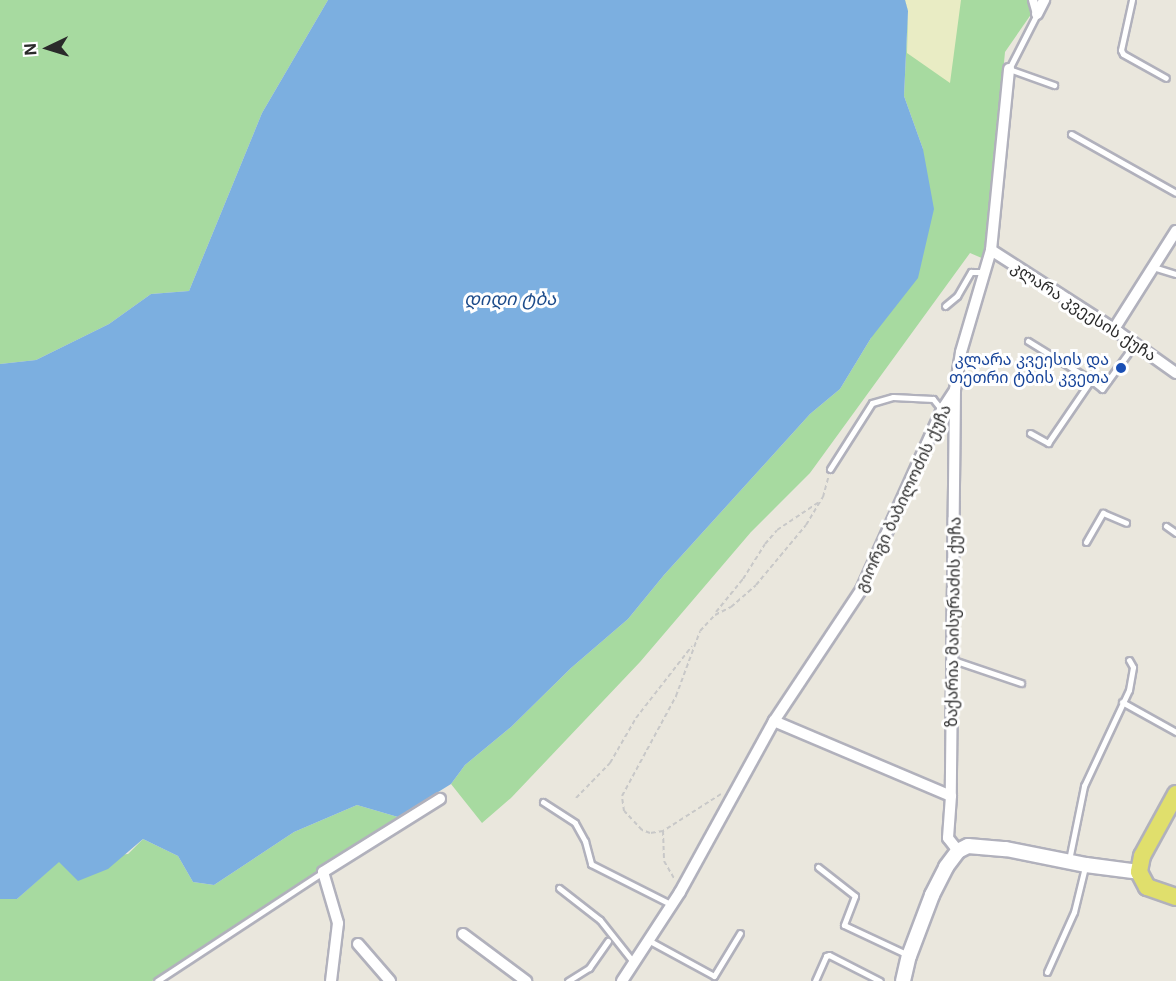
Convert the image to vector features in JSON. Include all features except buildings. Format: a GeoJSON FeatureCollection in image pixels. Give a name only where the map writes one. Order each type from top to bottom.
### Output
{"type":"FeatureCollection","features":[{"type":"Feature","properties":{"kind":"main road"},"geometry":{"type":"LineString","coordinates":[[1176,794],[1142,856],[1139,872],[1147,887],[1176,897]]}},
{"type":"Feature","properties":{"kind":"street"},"geometry":{"type":"LineString","coordinates":[[1033,0],[1037,14]]}},
{"type":"Feature","properties":{"kind":"street","name":"გიორგი ბაბილოძის ქუჩა"},"geometry":{"type":"LineString","coordinates":[[1037,14],[1044,0]]}},
{"type":"Feature","properties":{"kind":"street","name":"გიორგი ბაბილოძის ქუჩა"},"geometry":{"type":"LineString","coordinates":[[622,981],[681,891],[774,721],[861,590],[942,410],[955,390],[961,352],[991,250],[1009,69]]}},
{"type":"Feature","properties":{"kind":"street"},"geometry":{"type":"LineString","coordinates":[[1114,329],[1176,231]]}},
{"type":"Feature","properties":{"kind":"street","name":"კლარა კვეესის ქუჩა"},"geometry":{"type":"LineString","coordinates":[[991,250],[1114,329],[1176,374]]}},
{"type":"Feature","properties":{"kind":"street","name":"ზაქარია მაისურაძის ქუჩა"},"geometry":{"type":"LineString","coordinates":[[955,390],[951,796],[948,838],[958,851]]}},
{"type":"Feature","properties":{"kind":"street"},"geometry":{"type":"LineString","coordinates":[[774,721],[951,796]]}},
{"type":"Feature","properties":{"kind":"street"},"geometry":{"type":"LineString","coordinates":[[331,981],[338,923],[323,872],[440,799]]}},
{"type":"Feature","properties":{"kind":"street"},"geometry":{"type":"LineString","coordinates":[[903,981],[909,956],[932,895],[946,867],[958,851],[968,846],[1006,849],[1086,865],[1139,872]]}},
{"type":"Feature","properties":{"kind":"street"},"geometry":{"type":"LineString","coordinates":[[463,934],[526,981]]}},
{"type":"Feature","properties":{"kind":"street"},"geometry":{"type":"LineString","coordinates":[[358,944],[390,981]]}},
{"type":"Feature","properties":{"kind":"lane"},"geometry":{"type":"LineString","coordinates":[[1132,0],[1121,50],[1123,54],[1166,78]]}},
{"type":"Feature","properties":{"kind":"lane","name":"გიორგი ბაბილოძის ქუჩა"},"geometry":{"type":"LineString","coordinates":[[1009,69],[1037,14]]}},
{"type":"Feature","properties":{"kind":"lane"},"geometry":{"type":"LineString","coordinates":[[1009,69],[1054,85]]}},
{"type":"Feature","properties":{"kind":"lane"},"geometry":{"type":"LineString","coordinates":[[1071,134],[1176,193]]}},
{"type":"Feature","properties":{"kind":"lane"},"geometry":{"type":"LineString","coordinates":[[1153,267],[1176,274]]}},
{"type":"Feature","properties":{"kind":"lane"},"geometry":{"type":"LineString","coordinates":[[945,306],[957,296],[971,272],[985,272]]}},
{"type":"Feature","properties":{"kind":"lane"},"geometry":{"type":"LineString","coordinates":[[1028,341],[1102,389],[1134,345]]}},
{"type":"Feature","properties":{"kind":"lane"},"geometry":{"type":"LineString","coordinates":[[1030,433],[1048,443],[1091,380]]}},
{"type":"Feature","properties":{"kind":"lane"},"geometry":{"type":"LineString","coordinates":[[830,469],[872,403],[893,397],[933,399],[942,410]]}},
{"type":"Feature","properties":{"kind":"lane"},"geometry":{"type":"LineString","coordinates":[[1086,542],[1103,513],[1126,523]]}},
{"type":"Feature","properties":{"kind":"lane"},"geometry":{"type":"LineString","coordinates":[[1166,526],[1176,533]]}},
{"type":"Feature","properties":{"kind":"lane"},"geometry":{"type":"LineString","coordinates":[[953,660],[1021,683]]}},
{"type":"Feature","properties":{"kind":"lane"},"geometry":{"type":"LineString","coordinates":[[1069,862],[1084,786],[1132,677],[1133,667],[1129,660]]}},
{"type":"Feature","properties":{"kind":"lane"},"geometry":{"type":"LineString","coordinates":[[1122,702],[1176,732]]}},
{"type":"Feature","properties":{"kind":"lane"},"geometry":{"type":"LineString","coordinates":[[543,802],[575,823],[585,841],[591,864],[672,905]]}},
{"type":"Feature","properties":{"kind":"lane"},"geometry":{"type":"LineString","coordinates":[[1047,972],[1074,912],[1086,865]]}},
{"type":"Feature","properties":{"kind":"lane"},"geometry":{"type":"LineString","coordinates":[[818,867],[855,896],[844,925],[909,956]]}},
{"type":"Feature","properties":{"kind":"lane"},"geometry":{"type":"LineString","coordinates":[[157,981],[323,872]]}},
{"type":"Feature","properties":{"kind":"lane"},"geometry":{"type":"LineString","coordinates":[[559,888],[600,920],[634,963]]}},
{"type":"Feature","properties":{"kind":"lane"},"geometry":{"type":"LineString","coordinates":[[648,940],[714,976],[740,933]]}},
{"type":"Feature","properties":{"kind":"lane"},"geometry":{"type":"LineString","coordinates":[[568,981],[589,968],[608,941]]}},
{"type":"Feature","properties":{"kind":"lane"},"geometry":{"type":"LineString","coordinates":[[815,981],[826,956],[829,955],[880,981]]}},
{"type":"Feature","properties":{"kind":"path"},"geometry":{"type":"LineString","coordinates":[[715,615],[730,607],[756,585],[806,525],[820,501],[830,469]]}},
{"type":"Feature","properties":{"kind":"path"},"geometry":{"type":"LineString","coordinates":[[740,783],[663,831],[650,833],[642,830],[624,811],[622,796],[676,696],[700,631],[743,579],[765,544],[777,530],[820,501]]}},
{"type":"Feature","properties":{"kind":"path"},"geometry":{"type":"LineString","coordinates":[[576,798],[610,763],[636,718],[694,644]]}},
{"type":"Feature","properties":{"kind":"path"},"geometry":{"type":"LineString","coordinates":[[663,831],[664,861],[681,891]]}},
{"type":"Feature","properties":{"kind":"green space"},"geometry":{"type":"Polygon","coordinates":[[[0,0],[328,0],[262,113],[189,291],[151,294],[109,324],[36,360],[0,364],[0,0]]]}},
{"type":"Feature","properties":{"kind":"green space"},"geometry":{"type":"Polygon","coordinates":[[[905,0],[1028,0],[1032,13],[1005,52],[984,259],[970,253],[810,473],[751,532],[640,662],[511,798],[482,823],[451,784],[465,765],[511,727],[571,668],[628,619],[664,575],[810,414],[840,389],[871,338],[923,149],[904,96],[908,11],[905,0]]]}},
{"type":"Feature","properties":{"kind":"green space"},"geometry":{"type":"Polygon","coordinates":[[[357,805],[398,817],[152,981],[0,981],[0,899],[17,899],[59,861],[128,854],[143,839],[178,856],[193,882],[214,885],[294,832],[357,805]]]}},
{"type":"Feature","properties":{"kind":"sand"},"geometry":{"type":"Polygon","coordinates":[[[905,0],[961,0],[950,83],[907,53],[908,11],[905,0]]]}},
{"type":"Feature","properties":{"kind":"water","name":"დიდი ტბა"},"geometry":{"type":"Polygon","coordinates":[[[328,0],[905,0],[908,11],[904,96],[923,149],[934,209],[918,278],[871,338],[840,389],[810,414],[664,575],[628,619],[571,668],[511,727],[465,765],[451,784],[398,817],[357,805],[294,832],[214,885],[193,882],[178,856],[143,839],[108,869],[78,881],[59,862],[17,899],[0,899],[0,364],[36,360],[109,324],[151,294],[189,291],[262,113],[328,0]]]}},
{"type":"Feature","properties":{"kind":"place","name":"კლარა კვეესის და თეთრი ტბის კვეთა"},"geometry":{"type":"Point","coordinates":[1121,368]}}]}
